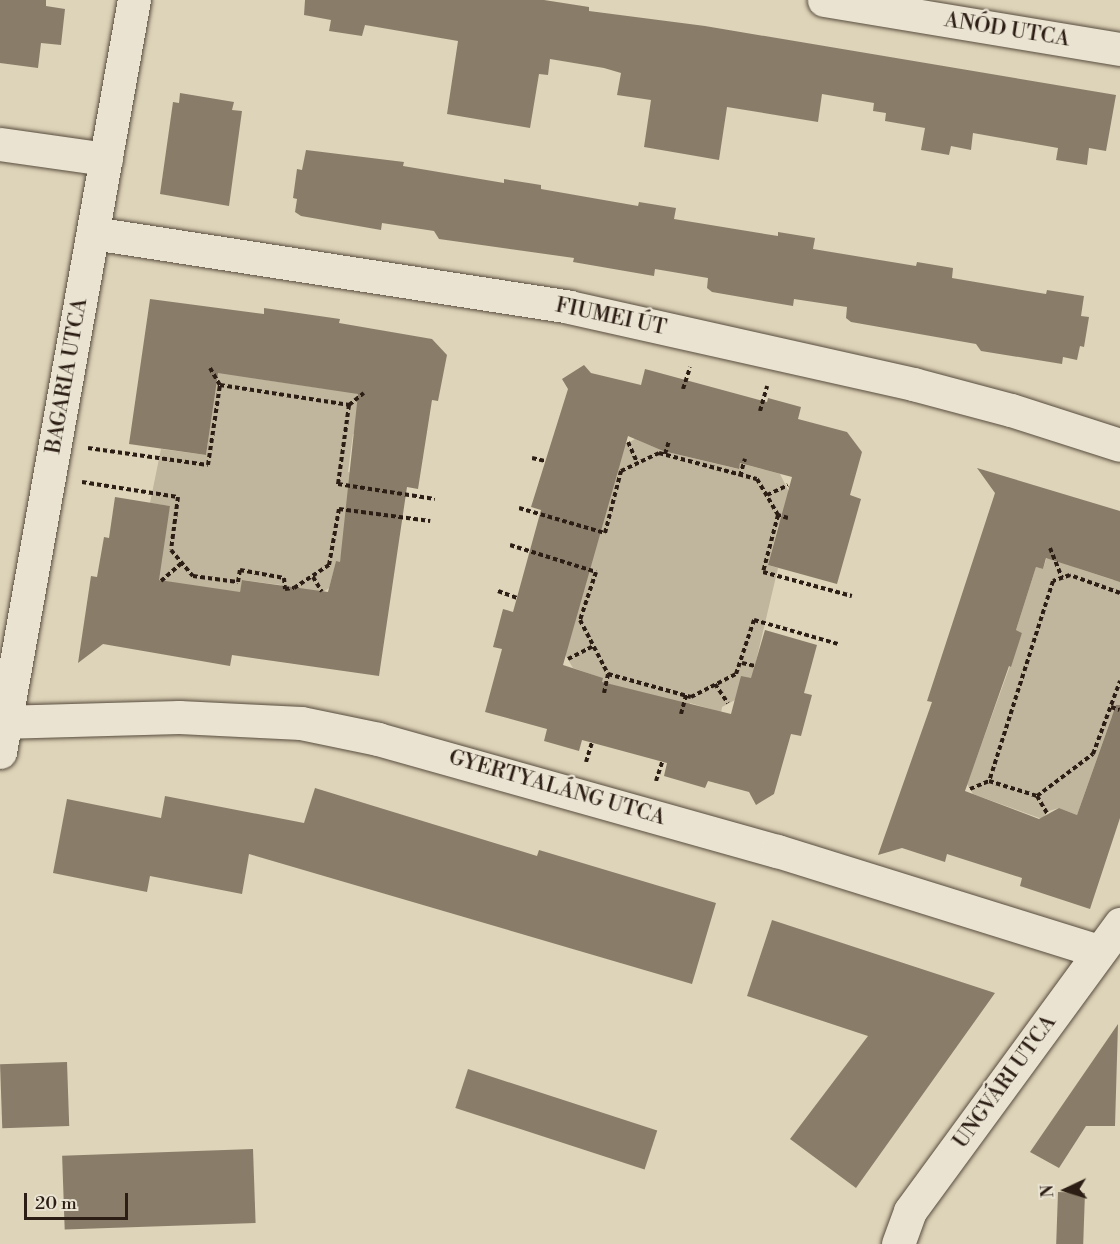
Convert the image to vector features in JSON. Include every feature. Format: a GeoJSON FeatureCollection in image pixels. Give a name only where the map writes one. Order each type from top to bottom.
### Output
{"type":"FeatureCollection","features":[{"type":"Feature","properties":{"kind":"street","name":"BAGARIA UTCA"},"geometry":{"type":"LineString","coordinates":[[2,732],[134,0]]}},
{"type":"Feature","properties":{"kind":"street","name":"ANÓD UTCA"},"geometry":{"type":"LineString","coordinates":[[824,0],[1120,49]]}},
{"type":"Feature","properties":{"kind":"street"},"geometry":{"type":"LineString","coordinates":[[0,144],[105,159]]}},
{"type":"Feature","properties":{"kind":"street","name":"FIUMEI ÚT"},"geometry":{"type":"LineString","coordinates":[[93,233],[569,307],[913,384],[1011,410],[1120,445]]}},
{"type":"Feature","properties":{"kind":"street","name":"GYERTYALÁNG UTCA"},"geometry":{"type":"LineString","coordinates":[[2,732],[179,717],[301,723],[367,736],[789,854],[1099,951]]}},
{"type":"Feature","properties":{"kind":"street","name":"UNGVÁRI UTCA"},"geometry":{"type":"LineString","coordinates":[[898,1244],[910,1211],[1120,924]]}},
{"type":"Feature","properties":{"kind":"path"},"geometry":{"type":"LineString","coordinates":[[55,442],[208,465],[220,385],[210,368]]}},
{"type":"Feature","properties":{"kind":"path"},"geometry":{"type":"LineString","coordinates":[[220,385],[349,405]]}},
{"type":"Feature","properties":{"kind":"path"},"geometry":{"type":"LineString","coordinates":[[363,393],[349,405],[338,484],[435,499]]}},
{"type":"Feature","properties":{"kind":"path"},"geometry":{"type":"LineString","coordinates":[[664,454],[669,441]]}},
{"type":"Feature","properties":{"kind":"path"},"geometry":{"type":"LineString","coordinates":[[628,442],[637,462]]}},
{"type":"Feature","properties":{"kind":"path"},"geometry":{"type":"LineString","coordinates":[[519,508],[605,533],[621,471],[659,453],[757,480],[778,515],[788,518]]}},
{"type":"Feature","properties":{"kind":"path"},"geometry":{"type":"LineString","coordinates":[[531,458],[545,461]]}},
{"type":"Feature","properties":{"kind":"path"},"geometry":{"type":"LineString","coordinates":[[740,476],[746,459]]}},
{"type":"Feature","properties":{"kind":"path"},"geometry":{"type":"LineString","coordinates":[[49,477],[178,497],[171,550],[193,576],[238,582],[240,570],[284,578],[285,589],[313,577],[329,565],[339,509],[430,521]]}},
{"type":"Feature","properties":{"kind":"path"},"geometry":{"type":"LineString","coordinates":[[766,495],[788,485]]}},
{"type":"Feature","properties":{"kind":"path"},"geometry":{"type":"LineString","coordinates":[[778,515],[763,572],[852,596]]}},
{"type":"Feature","properties":{"kind":"path"},"geometry":{"type":"LineString","coordinates":[[510,545],[596,572],[580,620],[608,674],[604,693]]}},
{"type":"Feature","properties":{"kind":"path"},"geometry":{"type":"LineString","coordinates":[[1050,548],[1062,578]]}},
{"type":"Feature","properties":{"kind":"path"},"geometry":{"type":"LineString","coordinates":[[160,581],[182,563]]}},
{"type":"Feature","properties":{"kind":"path"},"geometry":{"type":"LineString","coordinates":[[989,781],[1053,581],[1070,575],[1120,593]]}},
{"type":"Feature","properties":{"kind":"path"},"geometry":{"type":"LineString","coordinates":[[313,577],[322,592]]}},
{"type":"Feature","properties":{"kind":"path"},"geometry":{"type":"LineString","coordinates":[[498,591],[517,598]]}},
{"type":"Feature","properties":{"kind":"path"},"geometry":{"type":"LineString","coordinates":[[608,674],[686,695],[736,674],[742,663],[754,620],[838,644]]}},
{"type":"Feature","properties":{"kind":"path"},"geometry":{"type":"LineString","coordinates":[[568,659],[593,646]]}},
{"type":"Feature","properties":{"kind":"path"},"geometry":{"type":"LineString","coordinates":[[742,663],[755,666]]}},
{"type":"Feature","properties":{"kind":"path"},"geometry":{"type":"LineString","coordinates":[[1037,796],[1093,754],[1120,681]]}},
{"type":"Feature","properties":{"kind":"path"},"geometry":{"type":"LineString","coordinates":[[715,684],[728,703]]}},
{"type":"Feature","properties":{"kind":"path"},"geometry":{"type":"LineString","coordinates":[[681,714],[686,695]]}},
{"type":"Feature","properties":{"kind":"path"},"geometry":{"type":"LineString","coordinates":[[1110,707],[1120,710]]}},
{"type":"Feature","properties":{"kind":"path"},"geometry":{"type":"LineString","coordinates":[[970,789],[989,781],[1037,796],[1047,813]]}},
{"type":"Feature","properties":{"kind":"shaded area"},"geometry":{"type":"Polygon","coordinates":[[[218,362],[253,378],[326,389],[358,385],[360,434],[353,434],[348,472],[357,474],[340,562],[336,562],[329,588],[317,596],[278,606],[281,585],[243,580],[240,592],[168,590],[155,575],[170,506],[150,503],[161,449],[206,455],[218,362]]]}},
{"type":"Feature","properties":{"kind":"shaded area"},"geometry":{"type":"Polygon","coordinates":[[[635,439],[663,451],[738,469],[742,458],[747,465],[780,474],[793,500],[778,526],[768,565],[778,568],[752,678],[735,700],[722,707],[719,726],[714,710],[690,703],[687,715],[599,692],[602,678],[573,668],[563,651],[602,527],[623,446],[635,439]]]}},
{"type":"Feature","properties":{"kind":"shaded area"},"geometry":{"type":"Polygon","coordinates":[[[1050,548],[1077,568],[1113,580],[1120,572],[1120,718],[1112,716],[1077,815],[1059,808],[1049,811],[1042,819],[973,794],[967,784],[1022,633],[1016,630],[1036,567],[1043,569],[1050,548]]]}},
{"type":"Feature","properties":{"kind":"building"},"geometry":{"type":"Polygon","coordinates":[[[0,0],[46,0],[46,6],[65,9],[61,45],[41,43],[38,68],[0,63],[0,0]]]}},
{"type":"Feature","properties":{"kind":"building"},"geometry":{"type":"Polygon","coordinates":[[[305,0],[544,0],[589,7],[589,11],[705,26],[1116,95],[1106,151],[1089,148],[1087,165],[1056,160],[1058,148],[973,133],[971,150],[951,146],[949,155],[921,150],[925,128],[885,121],[886,113],[873,111],[874,103],[822,94],[818,122],[727,107],[719,160],[644,147],[651,100],[617,95],[621,73],[604,68],[550,59],[548,75],[539,74],[530,128],[447,114],[458,41],[365,25],[362,36],[329,31],[331,20],[304,15],[305,0]]]}},
{"type":"Feature","properties":{"kind":"building"},"geometry":{"type":"Polygon","coordinates":[[[180,93],[234,102],[232,110],[242,111],[229,206],[160,194],[173,102],[179,103],[180,93]]]}},
{"type":"Feature","properties":{"kind":"building"},"geometry":{"type":"Polygon","coordinates":[[[306,150],[404,162],[403,166],[504,183],[504,179],[541,185],[541,189],[638,206],[639,202],[676,208],[674,219],[778,236],[778,232],[815,238],[813,249],[916,266],[917,262],[953,268],[952,278],[1046,294],[1047,290],[1084,296],[1081,316],[1089,317],[1084,347],[1080,346],[1077,360],[1063,357],[1062,364],[981,351],[976,344],[851,322],[846,318],[847,307],[794,299],[793,306],[712,292],[707,288],[708,278],[655,269],[654,276],[573,262],[574,258],[439,239],[434,231],[382,223],[381,230],[301,216],[295,212],[297,199],[293,198],[297,169],[302,170],[306,150]]]}},
{"type":"Feature","properties":{"kind":"building"},"geometry":{"type":"Polygon","coordinates":[[[150,299],[264,314],[264,308],[340,319],[339,323],[432,339],[447,355],[438,401],[432,400],[418,489],[407,487],[379,676],[232,655],[230,666],[103,644],[78,663],[91,576],[97,577],[104,537],[109,538],[115,497],[170,506],[159,580],[240,592],[242,580],[328,592],[336,561],[340,562],[358,394],[218,373],[206,455],[129,444],[150,299]]]}},
{"type":"Feature","properties":{"kind":"building"},"geometry":{"type":"Polygon","coordinates":[[[584,365],[591,373],[641,385],[645,369],[767,402],[768,398],[801,407],[798,419],[847,432],[862,452],[850,495],[861,499],[837,584],[768,565],[792,477],[740,463],[739,469],[663,451],[628,436],[563,665],[603,678],[602,682],[731,714],[741,676],[751,678],[765,630],[817,645],[804,693],[812,695],[801,736],[791,734],[774,794],[756,805],[749,792],[708,781],[705,788],[664,776],[667,763],[582,740],[579,751],[544,741],[547,729],[485,712],[502,649],[493,647],[503,609],[513,612],[541,510],[531,507],[568,389],[562,379],[584,365]]]}},
{"type":"Feature","properties":{"kind":"building"},"geometry":{"type":"Polygon","coordinates":[[[977,468],[1120,511],[1120,582],[1046,558],[1043,569],[1036,567],[1016,630],[1022,633],[965,791],[1039,819],[1059,808],[1077,815],[1116,705],[1120,705],[1120,818],[1090,909],[1020,886],[1022,878],[947,854],[945,862],[902,848],[878,855],[932,702],[927,701],[995,493],[977,468]]]}},
{"type":"Feature","properties":{"kind":"building"},"geometry":{"type":"Polygon","coordinates":[[[315,788],[537,856],[539,850],[716,903],[692,984],[249,854],[242,894],[150,876],[147,892],[53,873],[67,799],[161,818],[165,796],[304,823],[315,788]]]}},
{"type":"Feature","properties":{"kind":"building"},"geometry":{"type":"Polygon","coordinates":[[[772,920],[995,993],[856,1188],[790,1139],[868,1036],[747,996],[772,920]]]}},
{"type":"Feature","properties":{"kind":"building"},"geometry":{"type":"Polygon","coordinates":[[[1118,1024],[1115,1126],[1086,1126],[1059,1168],[1030,1152],[1118,1024]]]}},
{"type":"Feature","properties":{"kind":"building"},"geometry":{"type":"Polygon","coordinates":[[[67,1062],[69,1126],[2,1128],[0,1064],[67,1062]]]}},
{"type":"Feature","properties":{"kind":"building"},"geometry":{"type":"Polygon","coordinates":[[[468,1069],[657,1130],[645,1169],[455,1108],[468,1069]]]}},
{"type":"Feature","properties":{"kind":"building"},"geometry":{"type":"Polygon","coordinates":[[[253,1149],[256,1223],[65,1230],[62,1156],[253,1149]]]}},
{"type":"Feature","properties":{"kind":"building"},"geometry":{"type":"Polygon","coordinates":[[[1058,1192],[1085,1193],[1083,1244],[1056,1244],[1058,1192]]]}}]}
